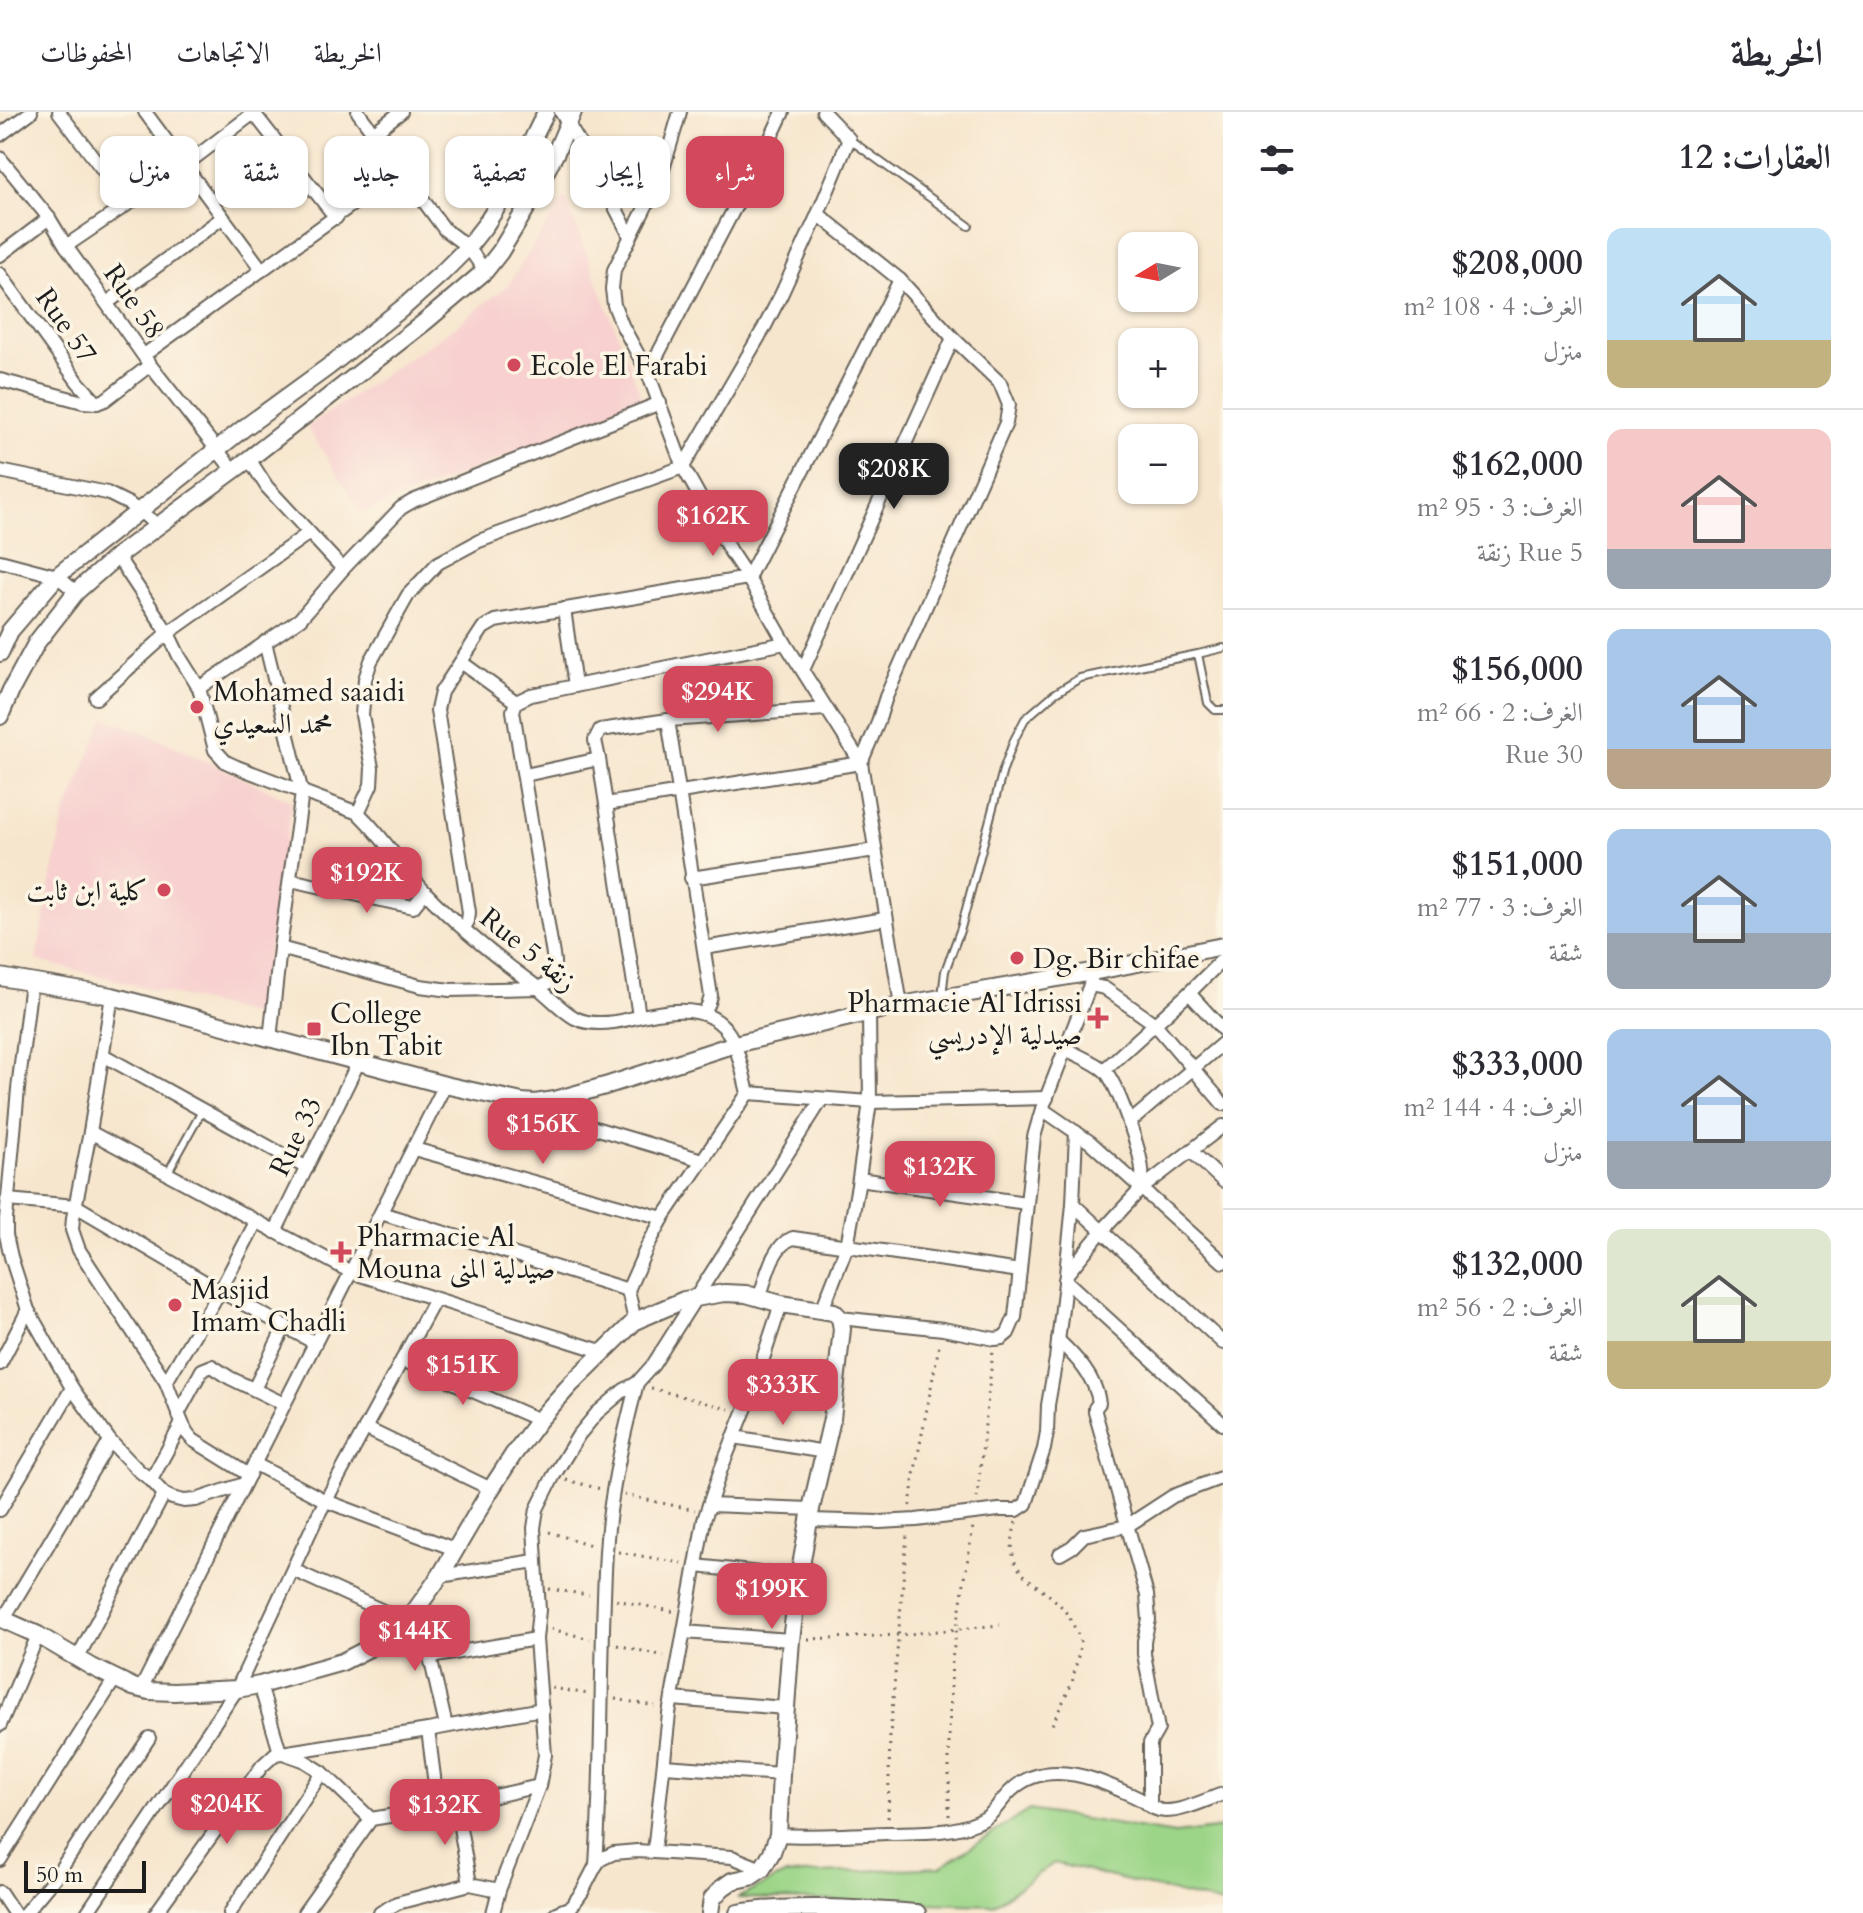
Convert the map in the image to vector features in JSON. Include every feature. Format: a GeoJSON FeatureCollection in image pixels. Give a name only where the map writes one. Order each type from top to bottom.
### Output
{"type":"FeatureCollection","features":[{"type":"Feature","properties":{"kind":"street"},"geometry":{"type":"LineString","coordinates":[[0,135],[31,112]]}},
{"type":"Feature","properties":{"kind":"street"},"geometry":{"type":"LineString","coordinates":[[59,112],[100,166]]}},
{"type":"Feature","properties":{"kind":"street"},"geometry":{"type":"LineString","coordinates":[[145,112],[162,136]]}},
{"type":"Feature","properties":{"kind":"street"},"geometry":{"type":"LineString","coordinates":[[199,154],[254,112],[336,218]]}},
{"type":"Feature","properties":{"kind":"street"},"geometry":{"type":"LineString","coordinates":[[358,112],[375,136]]}},
{"type":"Feature","properties":{"kind":"street"},"geometry":{"type":"LineString","coordinates":[[373,133],[401,112]]}},
{"type":"Feature","properties":{"kind":"street"},"geometry":{"type":"LineString","coordinates":[[0,653],[5,630],[57,576],[138,510],[405,306],[442,273],[486,224],[509,188],[546,112]]}},
{"type":"Feature","properties":{"kind":"street"},"geometry":{"type":"LineString","coordinates":[[680,112],[661,176],[614,270],[616,314],[648,373],[683,467],[785,643],[861,763],[901,1005]]}},
{"type":"Feature","properties":{"kind":"street"},"geometry":{"type":"LineString","coordinates":[[648,373],[783,112]]}},
{"type":"Feature","properties":{"kind":"street"},"geometry":{"type":"LineString","coordinates":[[117,556],[168,633],[199,688],[215,750],[220,756],[237,767],[358,813],[372,776],[362,715],[365,679],[371,661],[408,595],[422,580],[438,563],[479,541],[683,467],[764,328],[818,214],[849,139],[823,112]]}},
{"type":"Feature","properties":{"kind":"street"},"geometry":{"type":"LineString","coordinates":[[568,116],[630,236]]}},
{"type":"Feature","properties":{"kind":"street"},"geometry":{"type":"LineString","coordinates":[[0,716],[37,642],[76,592],[117,556],[249,459],[485,271],[512,234],[543,179],[568,116]]}},
{"type":"Feature","properties":{"kind":"street","name":"Rue 58"},"geometry":{"type":"LineString","coordinates":[[0,158],[49,218],[147,360],[233,470]]}},
{"type":"Feature","properties":{"kind":"street"},"geometry":{"type":"LineString","coordinates":[[199,187],[262,270]]}},
{"type":"Feature","properties":{"kind":"street"},"geometry":{"type":"LineString","coordinates":[[66,246],[121,208]]}},
{"type":"Feature","properties":{"kind":"street"},"geometry":{"type":"LineString","coordinates":[[0,380],[83,402],[99,402],[147,360],[262,270],[349,208]]}},
{"type":"Feature","properties":{"kind":"street"},"geometry":{"type":"LineString","coordinates":[[428,208],[445,230],[468,247],[485,271]]}},
{"type":"Feature","properties":{"kind":"street"},"geometry":{"type":"LineString","coordinates":[[818,214],[900,280],[1000,383],[1009,411],[886,697],[861,763]]}},
{"type":"Feature","properties":{"kind":"street"},"geometry":{"type":"LineString","coordinates":[[0,255],[49,218]]}},
{"type":"Feature","properties":{"kind":"street"},"geometry":{"type":"LineString","coordinates":[[107,303],[222,218]]}},
{"type":"Feature","properties":{"kind":"street","name":"Rue 57"},"geometry":{"type":"LineString","coordinates":[[0,274],[78,382],[99,402]]}},
{"type":"Feature","properties":{"kind":"street"},"geometry":{"type":"LineString","coordinates":[[748,578],[900,280]]}},
{"type":"Feature","properties":{"kind":"street"},"geometry":{"type":"LineString","coordinates":[[803,670],[953,338]]}},
{"type":"Feature","properties":{"kind":"street"},"geometry":{"type":"LineString","coordinates":[[199,688],[300,619],[394,514],[413,501],[660,403]]}},
{"type":"Feature","properties":{"kind":"street"},"geometry":{"type":"LineString","coordinates":[[249,459],[267,487],[343,569]]}},
{"type":"Feature","properties":{"kind":"street"},"geometry":{"type":"LineString","coordinates":[[0,471],[107,493],[158,525]]}},
{"type":"Feature","properties":{"kind":"street"},"geometry":{"type":"LineString","coordinates":[[96,698],[168,633],[309,533]]}},
{"type":"Feature","properties":{"kind":"street"},"geometry":{"type":"LineString","coordinates":[[0,561],[57,576],[76,592]]}},
{"type":"Feature","properties":{"kind":"street"},"geometry":{"type":"LineString","coordinates":[[464,928],[469,912],[437,710],[441,692],[483,628],[495,621],[748,578]]}},
{"type":"Feature","properties":{"kind":"street"},"geometry":{"type":"LineString","coordinates":[[564,609],[575,686]]}},
{"type":"Feature","properties":{"kind":"street"},"geometry":{"type":"LineString","coordinates":[[265,642],[302,793],[270,1039]]}},
{"type":"Feature","properties":{"kind":"street"},"geometry":{"type":"LineString","coordinates":[[280,948],[420,986],[450,990],[538,988],[550,982],[554,961],[513,711],[516,702],[531,695],[785,643]]}},
{"type":"Feature","properties":{"kind":"street"},"geometry":{"type":"LineString","coordinates":[[461,662],[516,702]]}},
{"type":"Feature","properties":{"kind":"street"},"geometry":{"type":"LineString","coordinates":[[639,1016],[595,740],[600,730],[668,720],[826,709]]}},
{"type":"Feature","properties":{"kind":"street"},"geometry":{"type":"LineString","coordinates":[[635,1321],[628,1290],[648,1245],[748,1093],[735,1044],[724,1028],[704,1014],[711,996],[668,720]]}},
{"type":"Feature","properties":{"kind":"street"},"geometry":{"type":"LineString","coordinates":[[525,775],[599,759]]}},
{"type":"Feature","properties":{"kind":"street"},"geometry":{"type":"LineString","coordinates":[[606,804],[861,763]]}},
{"type":"Feature","properties":{"kind":"street","name":"Rue 5 زنقة"},"geometry":{"type":"LineString","coordinates":[[358,813],[425,892],[512,970],[579,1020],[611,1023],[676,1010],[704,1014]]}},
{"type":"Feature","properties":{"kind":"street"},"geometry":{"type":"LineString","coordinates":[[691,878],[875,850]]}},
{"type":"Feature","properties":{"kind":"street"},"geometry":{"type":"LineString","coordinates":[[290,880],[413,907],[425,892]]}},
{"type":"Feature","properties":{"kind":"street"},"geometry":{"type":"LineString","coordinates":[[704,948],[885,919]]}},
{"type":"Feature","properties":{"kind":"street"},"geometry":{"type":"LineString","coordinates":[[535,1103],[570,1096],[735,1044],[869,1012],[942,998],[1091,978],[1223,946]]}},
{"type":"Feature","properties":{"kind":"street"},"geometry":{"type":"LineString","coordinates":[[1104,1070],[1223,959]]}},
{"type":"Feature","properties":{"kind":"street"},"geometry":{"type":"LineString","coordinates":[[0,977],[112,996],[445,1085],[535,1103],[578,1123],[702,1160]]}},
{"type":"Feature","properties":{"kind":"street"},"geometry":{"type":"LineString","coordinates":[[1091,978],[1155,1024],[1223,1104]]}},
{"type":"Feature","properties":{"kind":"street"},"geometry":{"type":"LineString","coordinates":[[840,1318],[943,1329],[995,1339],[1005,1336],[1012,1327],[1034,1137],[1091,978]]}},
{"type":"Feature","properties":{"kind":"street"},"geometry":{"type":"LineString","coordinates":[[31,982],[7,1200],[6,1235],[28,1310],[72,1388],[110,1441],[164,1494],[184,1501],[196,1500],[250,1474]]}},
{"type":"Feature","properties":{"kind":"street"},"geometry":{"type":"LineString","coordinates":[[1189,993],[1223,1030]]}},
{"type":"Feature","properties":{"kind":"street"},"geometry":{"type":"LineString","coordinates":[[112,996],[72,1230],[79,1250],[166,1382],[187,1433],[193,1440],[250,1474],[457,1550]]}},
{"type":"Feature","properties":{"kind":"street"},"geometry":{"type":"LineString","coordinates":[[822,1310],[847,1246],[859,1179],[870,1102],[869,1012]]}},
{"type":"Feature","properties":{"kind":"street"},"geometry":{"type":"LineString","coordinates":[[1129,1123],[1223,1043]]}},
{"type":"Feature","properties":{"kind":"street"},"geometry":{"type":"LineString","coordinates":[[1066,1049],[1104,1070],[1112,1083],[1129,1123],[1143,1171],[1141,1189]]}},
{"type":"Feature","properties":{"kind":"street"},"geometry":{"type":"LineString","coordinates":[[103,1055],[307,1168]]}},
{"type":"Feature","properties":{"kind":"street","name":"Rue 33"},"geometry":{"type":"LineString","coordinates":[[275,1232],[359,1061]]}},
{"type":"Feature","properties":{"kind":"street"},"geometry":{"type":"LineString","coordinates":[[141,1689],[445,1085]]}},
{"type":"Feature","properties":{"kind":"street"},"geometry":{"type":"LineString","coordinates":[[748,1093],[870,1102],[1044,1103],[1223,1262]]}},
{"type":"Feature","properties":{"kind":"street"},"geometry":{"type":"LineString","coordinates":[[493,1913],[539,1786],[545,1755],[536,1639],[539,1610],[535,1561],[537,1509],[578,1436],[597,1413],[637,1383],[653,1365],[822,1099]]}},
{"type":"Feature","properties":{"kind":"street"},"geometry":{"type":"LineString","coordinates":[[1066,1277],[1102,1231],[1141,1189],[1223,1126]]}},
{"type":"Feature","properties":{"kind":"street"},"geometry":{"type":"LineString","coordinates":[[90,1132],[351,1272],[604,1352]]}},
{"type":"Feature","properties":{"kind":"street"},"geometry":{"type":"LineString","coordinates":[[708,1509],[811,1514],[880,1522],[1023,1507],[1044,1449],[1066,1277],[1076,1132]]}},
{"type":"Feature","properties":{"kind":"street"},"geometry":{"type":"LineString","coordinates":[[414,1149],[663,1218]]}},
{"type":"Feature","properties":{"kind":"street"},"geometry":{"type":"LineString","coordinates":[[1191,1151],[1223,1181]]}},
{"type":"Feature","properties":{"kind":"street"},"geometry":{"type":"LineString","coordinates":[[859,1179],[1026,1203]]}},
{"type":"Feature","properties":{"kind":"street"},"geometry":{"type":"LineString","coordinates":[[7,1200],[76,1206],[315,1343]]}},
{"type":"Feature","properties":{"kind":"street"},"geometry":{"type":"LineString","coordinates":[[1073,1204],[1223,1343]]}},
{"type":"Feature","properties":{"kind":"street"},"geometry":{"type":"LineString","coordinates":[[381,1213],[628,1290]]}},
{"type":"Feature","properties":{"kind":"street"},"geometry":{"type":"LineString","coordinates":[[166,1382],[220,1291],[256,1222]]}},
{"type":"Feature","properties":{"kind":"street"},"geometry":{"type":"LineString","coordinates":[[759,1299],[776,1253],[788,1239],[1020,1271]]}},
{"type":"Feature","properties":{"kind":"street"},"geometry":{"type":"LineString","coordinates":[[1066,1277],[1223,1424]]}},
{"type":"Feature","properties":{"kind":"street"},"geometry":{"type":"LineString","coordinates":[[110,1441],[2,1619],[133,1687],[165,1693],[260,1685],[342,1662],[381,1642],[411,1616],[457,1550],[491,1489],[539,1420],[635,1321],[670,1305],[698,1297],[736,1293],[834,1312],[840,1318],[842,1329],[832,1419],[799,1577],[791,1640],[778,1835],[762,1869],[722,1888],[712,1899],[710,1913]]}},
{"type":"Feature","properties":{"kind":"street"},"geometry":{"type":"LineString","coordinates":[[87,1913],[237,1689],[326,1501],[435,1299]]}},
{"type":"Feature","properties":{"kind":"street"},"geometry":{"type":"LineString","coordinates":[[654,1852],[672,1699],[708,1509],[781,1304]]}},
{"type":"Feature","properties":{"kind":"street"},"geometry":{"type":"LineString","coordinates":[[0,1364],[28,1310]]}},
{"type":"Feature","properties":{"kind":"street"},"geometry":{"type":"LineString","coordinates":[[254,1389],[285,1326]]}},
{"type":"Feature","properties":{"kind":"street"},"geometry":{"type":"LineString","coordinates":[[1058,1340],[1078,1358],[1098,1396],[1095,1412],[1149,1608],[1144,1654],[1158,1727],[1150,1743],[1150,1806]]}},
{"type":"Feature","properties":{"kind":"street"},"geometry":{"type":"LineString","coordinates":[[402,1360],[539,1420]]}},
{"type":"Feature","properties":{"kind":"street"},"geometry":{"type":"LineString","coordinates":[[151,1480],[199,1375],[208,1367],[212,1366],[284,1404]]}},
{"type":"Feature","properties":{"kind":"street"},"geometry":{"type":"LineString","coordinates":[[596,1865],[606,1550],[620,1451],[637,1383]]}},
{"type":"Feature","properties":{"kind":"street"},"geometry":{"type":"LineString","coordinates":[[0,1510],[72,1388]]}},
{"type":"Feature","properties":{"kind":"street"},"geometry":{"type":"LineString","coordinates":[[365,1428],[491,1489]]}},
{"type":"Feature","properties":{"kind":"street"},"geometry":{"type":"LineString","coordinates":[[734,1437],[825,1452]]}},
{"type":"Feature","properties":{"kind":"street"},"geometry":{"type":"LineString","coordinates":[[1060,1554],[1084,1535],[1127,1526],[1173,1496],[1223,1477]]}},
{"type":"Feature","properties":{"kind":"street"},"geometry":{"type":"LineString","coordinates":[[77,1659],[164,1494]]}},
{"type":"Feature","properties":{"kind":"street"},"geometry":{"type":"LineString","coordinates":[[440,1576],[535,1561]]}},
{"type":"Feature","properties":{"kind":"street"},"geometry":{"type":"LineString","coordinates":[[696,1566],[799,1577]]}},
{"type":"Feature","properties":{"kind":"street"},"geometry":{"type":"LineString","coordinates":[[293,1570],[411,1616],[430,1657],[446,1726]]}},
{"type":"Feature","properties":{"kind":"street"},"geometry":{"type":"LineString","coordinates":[[684,1632],[791,1640]]}},
{"type":"Feature","properties":{"kind":"street"},"geometry":{"type":"LineString","coordinates":[[0,1725],[38,1635]]}},
{"type":"Feature","properties":{"kind":"street"},"geometry":{"type":"LineString","coordinates":[[430,1657],[536,1639]]}},
{"type":"Feature","properties":{"kind":"street"},"geometry":{"type":"LineString","coordinates":[[0,1860],[116,1677]]}},
{"type":"Feature","properties":{"kind":"street"},"geometry":{"type":"LineString","coordinates":[[260,1685],[280,1752]]}},
{"type":"Feature","properties":{"kind":"street"},"geometry":{"type":"LineString","coordinates":[[672,1699],[786,1708]]}},
{"type":"Feature","properties":{"kind":"street"},"geometry":{"type":"LineString","coordinates":[[156,1913],[270,1757],[280,1752],[542,1709]]}},
{"type":"Feature","properties":{"kind":"street"},"geometry":{"type":"LineString","coordinates":[[428,1730],[438,1808]]}},
{"type":"Feature","properties":{"kind":"street"},"geometry":{"type":"LineString","coordinates":[[25,1913],[56,1876],[149,1738]]}},
{"type":"Feature","properties":{"kind":"street"},"geometry":{"type":"LineString","coordinates":[[280,1752],[303,1760],[332,1779],[371,1819]]}},
{"type":"Feature","properties":{"kind":"street"},"geometry":{"type":"LineString","coordinates":[[664,1766],[781,1774]]}},
{"type":"Feature","properties":{"kind":"street"},"geometry":{"type":"LineString","coordinates":[[230,1913],[322,1772]]}},
{"type":"Feature","properties":{"kind":"street"},"geometry":{"type":"LineString","coordinates":[[778,1835],[804,1837],[950,1829],[978,1822],[991,1815],[1013,1788],[1038,1775],[1052,1773],[1096,1780],[1164,1811],[1223,1794]]}},
{"type":"Feature","properties":{"kind":"street"},"geometry":{"type":"LineString","coordinates":[[304,1913],[371,1819],[456,1805],[539,1786]]}},
{"type":"Feature","properties":{"kind":"street"},"geometry":{"type":"LineString","coordinates":[[456,1805],[470,1884]]}},
{"type":"Feature","properties":{"kind":"street"},"geometry":{"type":"LineString","coordinates":[[556,1913],[571,1907],[596,1865],[614,1853],[732,1857],[762,1869]]}},
{"type":"Feature","properties":{"kind":"street"},"geometry":{"type":"LineString","coordinates":[[380,1913],[397,1903],[470,1884],[499,1890]]}},
{"type":"Feature","properties":{"kind":"street"},"geometry":{"type":"LineString","coordinates":[[0,1892],[14,1913]]}},
{"type":"Feature","properties":{"kind":"street"},"geometry":{"type":"LineString","coordinates":[[738,1913],[826,1909],[917,1913]]}},
{"type":"Feature","properties":{"kind":"lane"},"geometry":{"type":"LineString","coordinates":[[849,139],[969,226]]}},
{"type":"Feature","properties":{"kind":"lane"},"geometry":{"type":"LineString","coordinates":[[942,998],[945,971],[961,928],[1003,770],[1025,719],[1054,694],[1080,678],[1223,648]]}},
{"type":"Feature","properties":{"kind":"lane"},"geometry":{"type":"LineString","coordinates":[[1198,654],[1208,703],[1215,710],[1223,710]]}},
{"type":"Feature","properties":{"kind":"lane"},"geometry":{"type":"LineString","coordinates":[[167,1174],[203,1110]]}},
{"type":"Feature","properties":{"kind":"path"},"geometry":{"type":"LineString","coordinates":[[887,1833],[890,1735],[914,1475],[943,1329]]}},
{"type":"Feature","properties":{"kind":"path"},"geometry":{"type":"LineString","coordinates":[[950,1829],[952,1659],[975,1513],[995,1339]]}},
{"type":"Feature","properties":{"kind":"path"},"geometry":{"type":"LineString","coordinates":[[637,1383],[744,1414]]}},
{"type":"Feature","properties":{"kind":"path"},"geometry":{"type":"LineString","coordinates":[[553,1477],[614,1493],[708,1509]]}},
{"type":"Feature","properties":{"kind":"path"},"geometry":{"type":"LineString","coordinates":[[1023,1507],[1012,1539],[1015,1565],[1020,1573],[1061,1607],[1081,1643],[1072,1683],[1050,1729]]}},
{"type":"Feature","properties":{"kind":"path"},"geometry":{"type":"LineString","coordinates":[[791,1640],[898,1635],[1000,1625]]}},
{"type":"Feature","properties":{"kind":"shaded area","name":"Ecole El Farabi"},"geometry":{"type":"Polygon","coordinates":[[[565,197],[644,403],[362,513],[307,427],[456,326],[508,285],[565,197]]]}},
{"type":"Feature","properties":{"kind":"shaded area","name":"كلية ابن ثابت"},"geometry":{"type":"Polygon","coordinates":[[[104,718],[148,734],[292,801],[259,1016],[36,960],[63,820],[104,718]]]}},
{"type":"Feature","properties":{"kind":"green space"},"geometry":{"type":"Polygon","coordinates":[[[1029,1810],[1175,1834],[1223,1828],[1223,1904],[1054,1863],[993,1905],[737,1898],[784,1875],[940,1867],[1029,1810]]]}},
{"type":"Feature","properties":{"kind":"place","name":"Ecole El Farabi"},"geometry":{"type":"Point","coordinates":[514,365]}},
{"type":"Feature","properties":{"kind":"place","name":"Mohamed saaidi محمد السعيدي"},"geometry":{"type":"Point","coordinates":[197,707]}},
{"type":"Feature","properties":{"kind":"place","name":"كلية ابن ثابت"},"geometry":{"type":"Point","coordinates":[164,890]}},
{"type":"Feature","properties":{"kind":"place","name":"Dg. Bir chifae"},"geometry":{"type":"Point","coordinates":[1017,958]}},
{"type":"Feature","properties":{"kind":"place","name":"Pharmacie Al Idrissi صيدلية الإدريسي"},"geometry":{"type":"Point","coordinates":[1098,1018]}},
{"type":"Feature","properties":{"kind":"place","name":"College Ibn Tabit"},"geometry":{"type":"Point","coordinates":[314,1029]}},
{"type":"Feature","properties":{"kind":"place","name":"Pharmacie Al Mouna صيدلية المنى"},"geometry":{"type":"Point","coordinates":[341,1252]}},
{"type":"Feature","properties":{"kind":"place","name":"Masjid Imam Chadli"},"geometry":{"type":"Point","coordinates":[175,1305]}}]}
